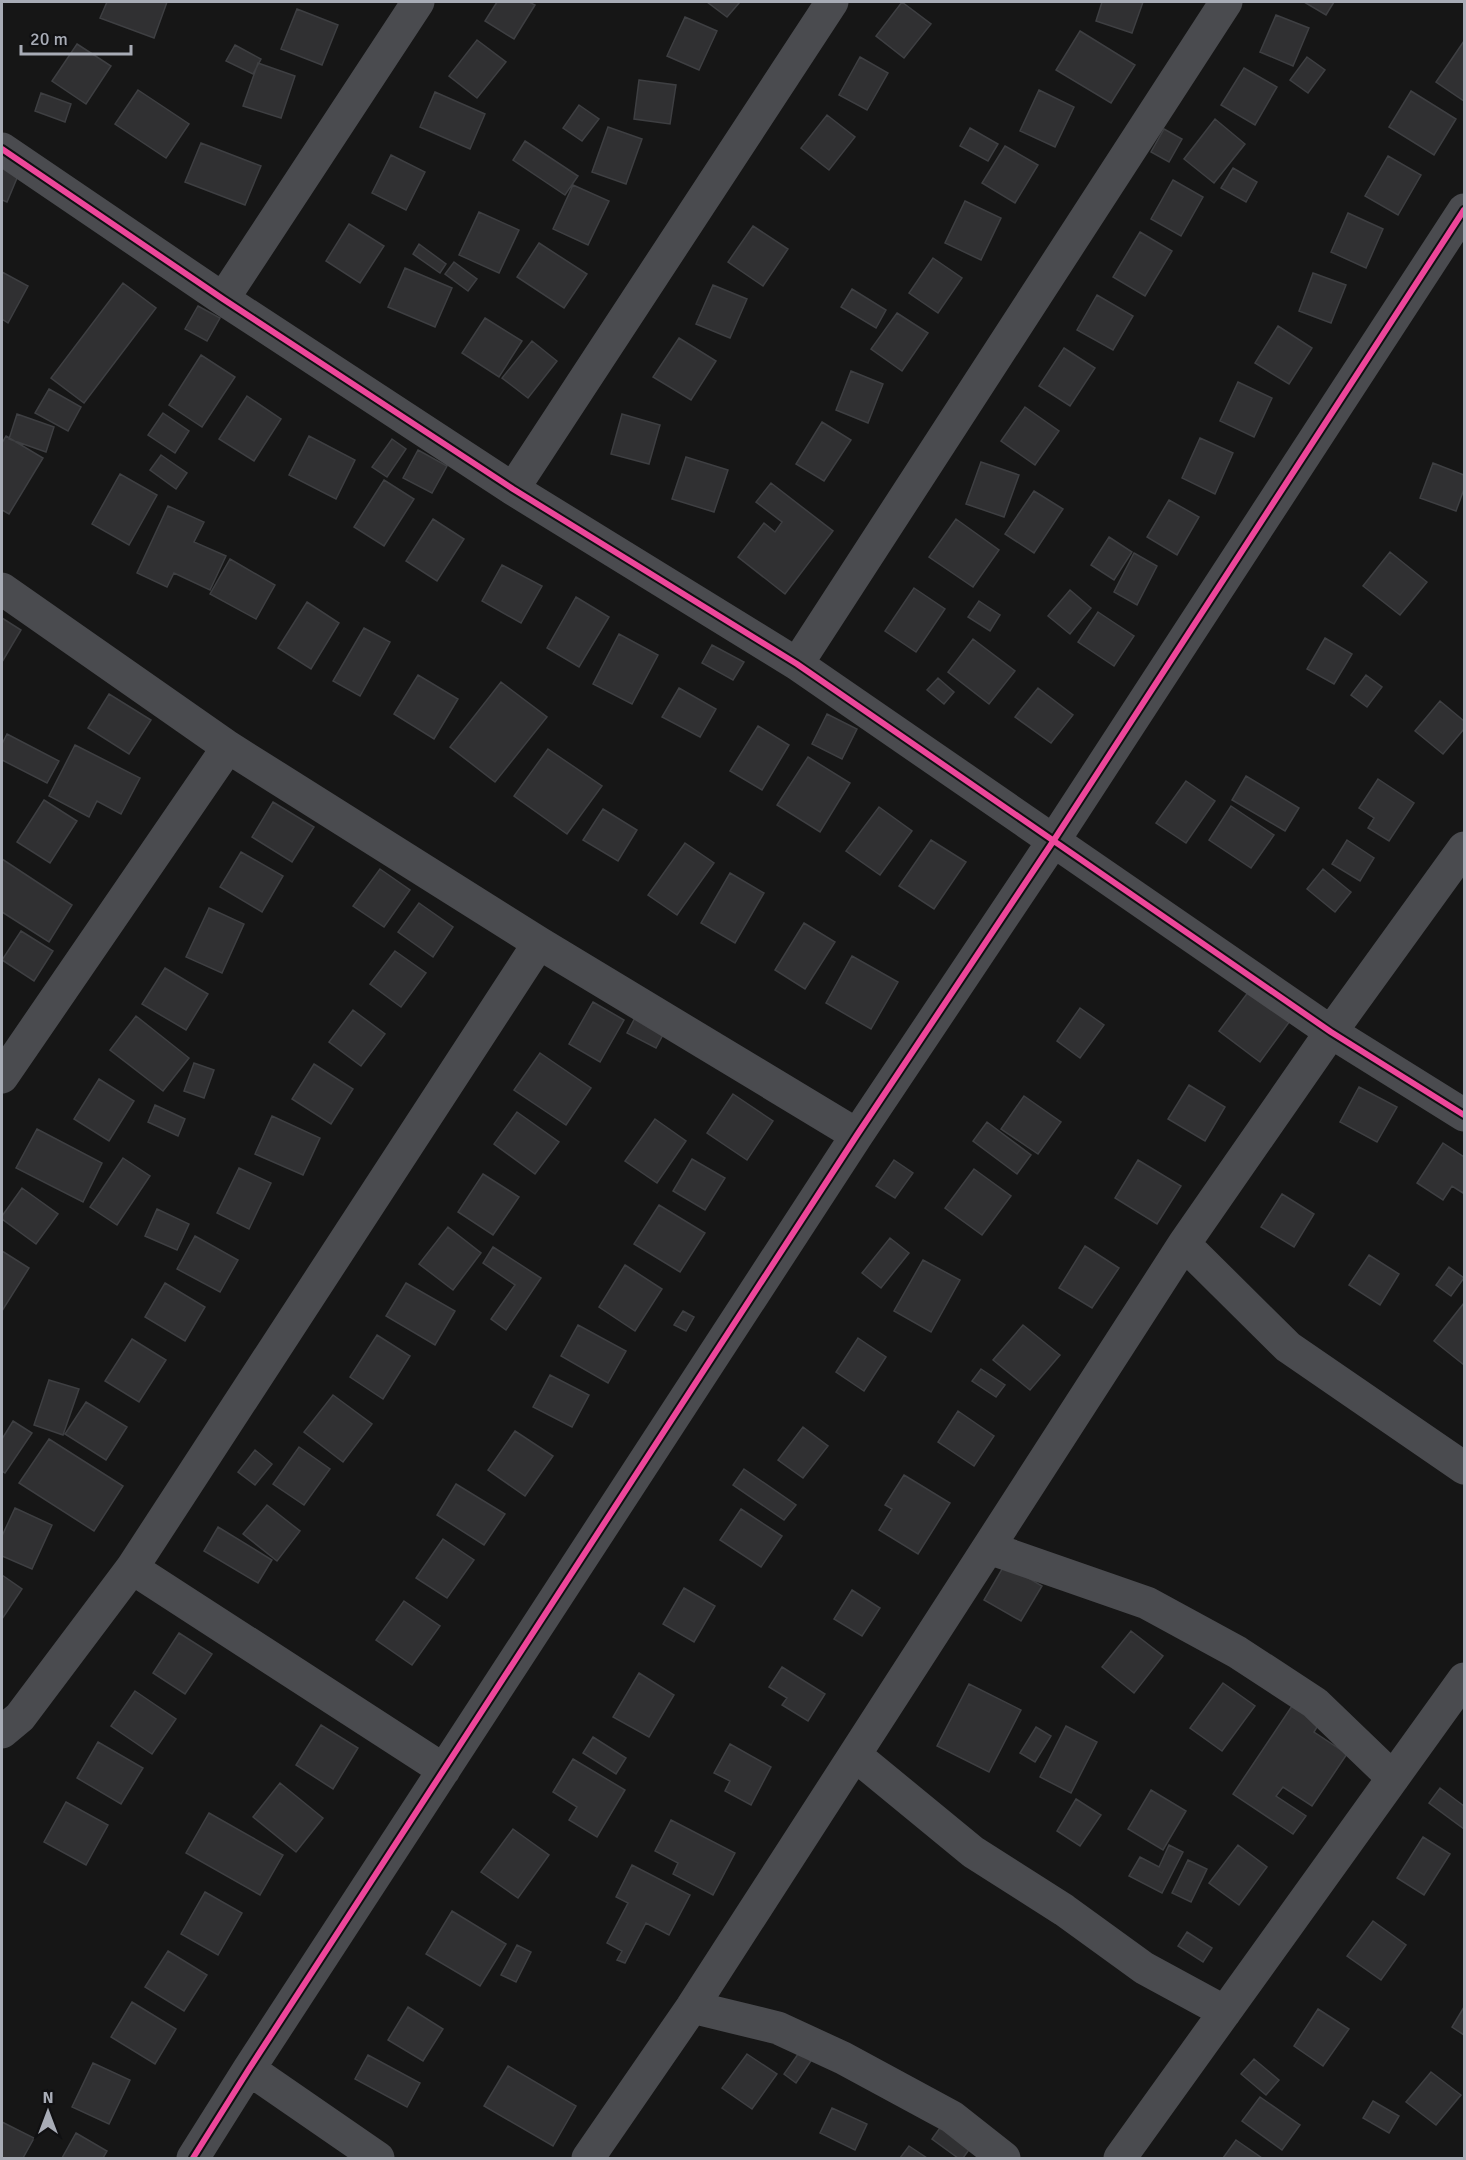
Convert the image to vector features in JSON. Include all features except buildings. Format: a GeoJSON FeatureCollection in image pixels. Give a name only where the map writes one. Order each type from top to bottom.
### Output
{"type":"FeatureCollection","features":[{"type":"Feature","properties":{"kind":"street"},"geometry":{"type":"LineString","coordinates":[[223,299],[418,2]]}},
{"type":"Feature","properties":{"kind":"street"},"geometry":{"type":"LineString","coordinates":[[513,489],[832,2]]}},
{"type":"Feature","properties":{"kind":"street"},"geometry":{"type":"LineString","coordinates":[[797,664],[1226,2]]}},
{"type":"Feature","properties":{"kind":"street"},"geometry":{"type":"LineString","coordinates":[[2,149],[223,299],[513,489],[797,664],[1331,1032],[1464,1115]]}},
{"type":"Feature","properties":{"kind":"street"},"geometry":{"type":"LineString","coordinates":[[193,2158],[857,1135],[1054,840],[1464,210]]}},
{"type":"Feature","properties":{"kind":"street"},"geometry":{"type":"LineString","coordinates":[[2,589],[228,747],[539,943],[857,1135]]}},
{"type":"Feature","properties":{"kind":"street"},"geometry":{"type":"LineString","coordinates":[[2,1077],[228,747]]}},
{"type":"Feature","properties":{"kind":"street"},"geometry":{"type":"LineString","coordinates":[[588,2158],[692,2007],[1184,1244],[1331,1032],[1464,848]]}},
{"type":"Feature","properties":{"kind":"street"},"geometry":{"type":"LineString","coordinates":[[2,1732],[21,1717],[132,1568],[539,943]]}},
{"type":"Feature","properties":{"kind":"street"},"geometry":{"type":"LineString","coordinates":[[1184,1244],[1288,1347],[1464,1468]]}},
{"type":"Feature","properties":{"kind":"street"},"geometry":{"type":"LineString","coordinates":[[989,1548],[1147,1603],[1237,1652],[1315,1703],[1393,1778]]}},
{"type":"Feature","properties":{"kind":"street"},"geometry":{"type":"LineString","coordinates":[[132,1568],[444,1770]]}},
{"type":"Feature","properties":{"kind":"street"},"geometry":{"type":"LineString","coordinates":[[1120,2158],[1464,1679]]}},
{"type":"Feature","properties":{"kind":"street"},"geometry":{"type":"LineString","coordinates":[[855,1755],[973,1852],[1064,1910],[1144,1968],[1225,2012]]}},
{"type":"Feature","properties":{"kind":"street"},"geometry":{"type":"LineString","coordinates":[[692,2007],[778,2028],[843,2058],[952,2117],[1004,2158]]}},
{"type":"Feature","properties":{"kind":"street"},"geometry":{"type":"LineString","coordinates":[[249,2069],[378,2158]]}},
{"type":"Feature","properties":{"kind":"cycle path"},"geometry":{"type":"LineString","coordinates":[[2,149],[223,299],[513,489],[797,664],[1331,1032],[1464,1115]]}},
{"type":"Feature","properties":{"kind":"cycle path"},"geometry":{"type":"LineString","coordinates":[[193,2158],[857,1135],[1054,840],[1464,210]]}}]}
